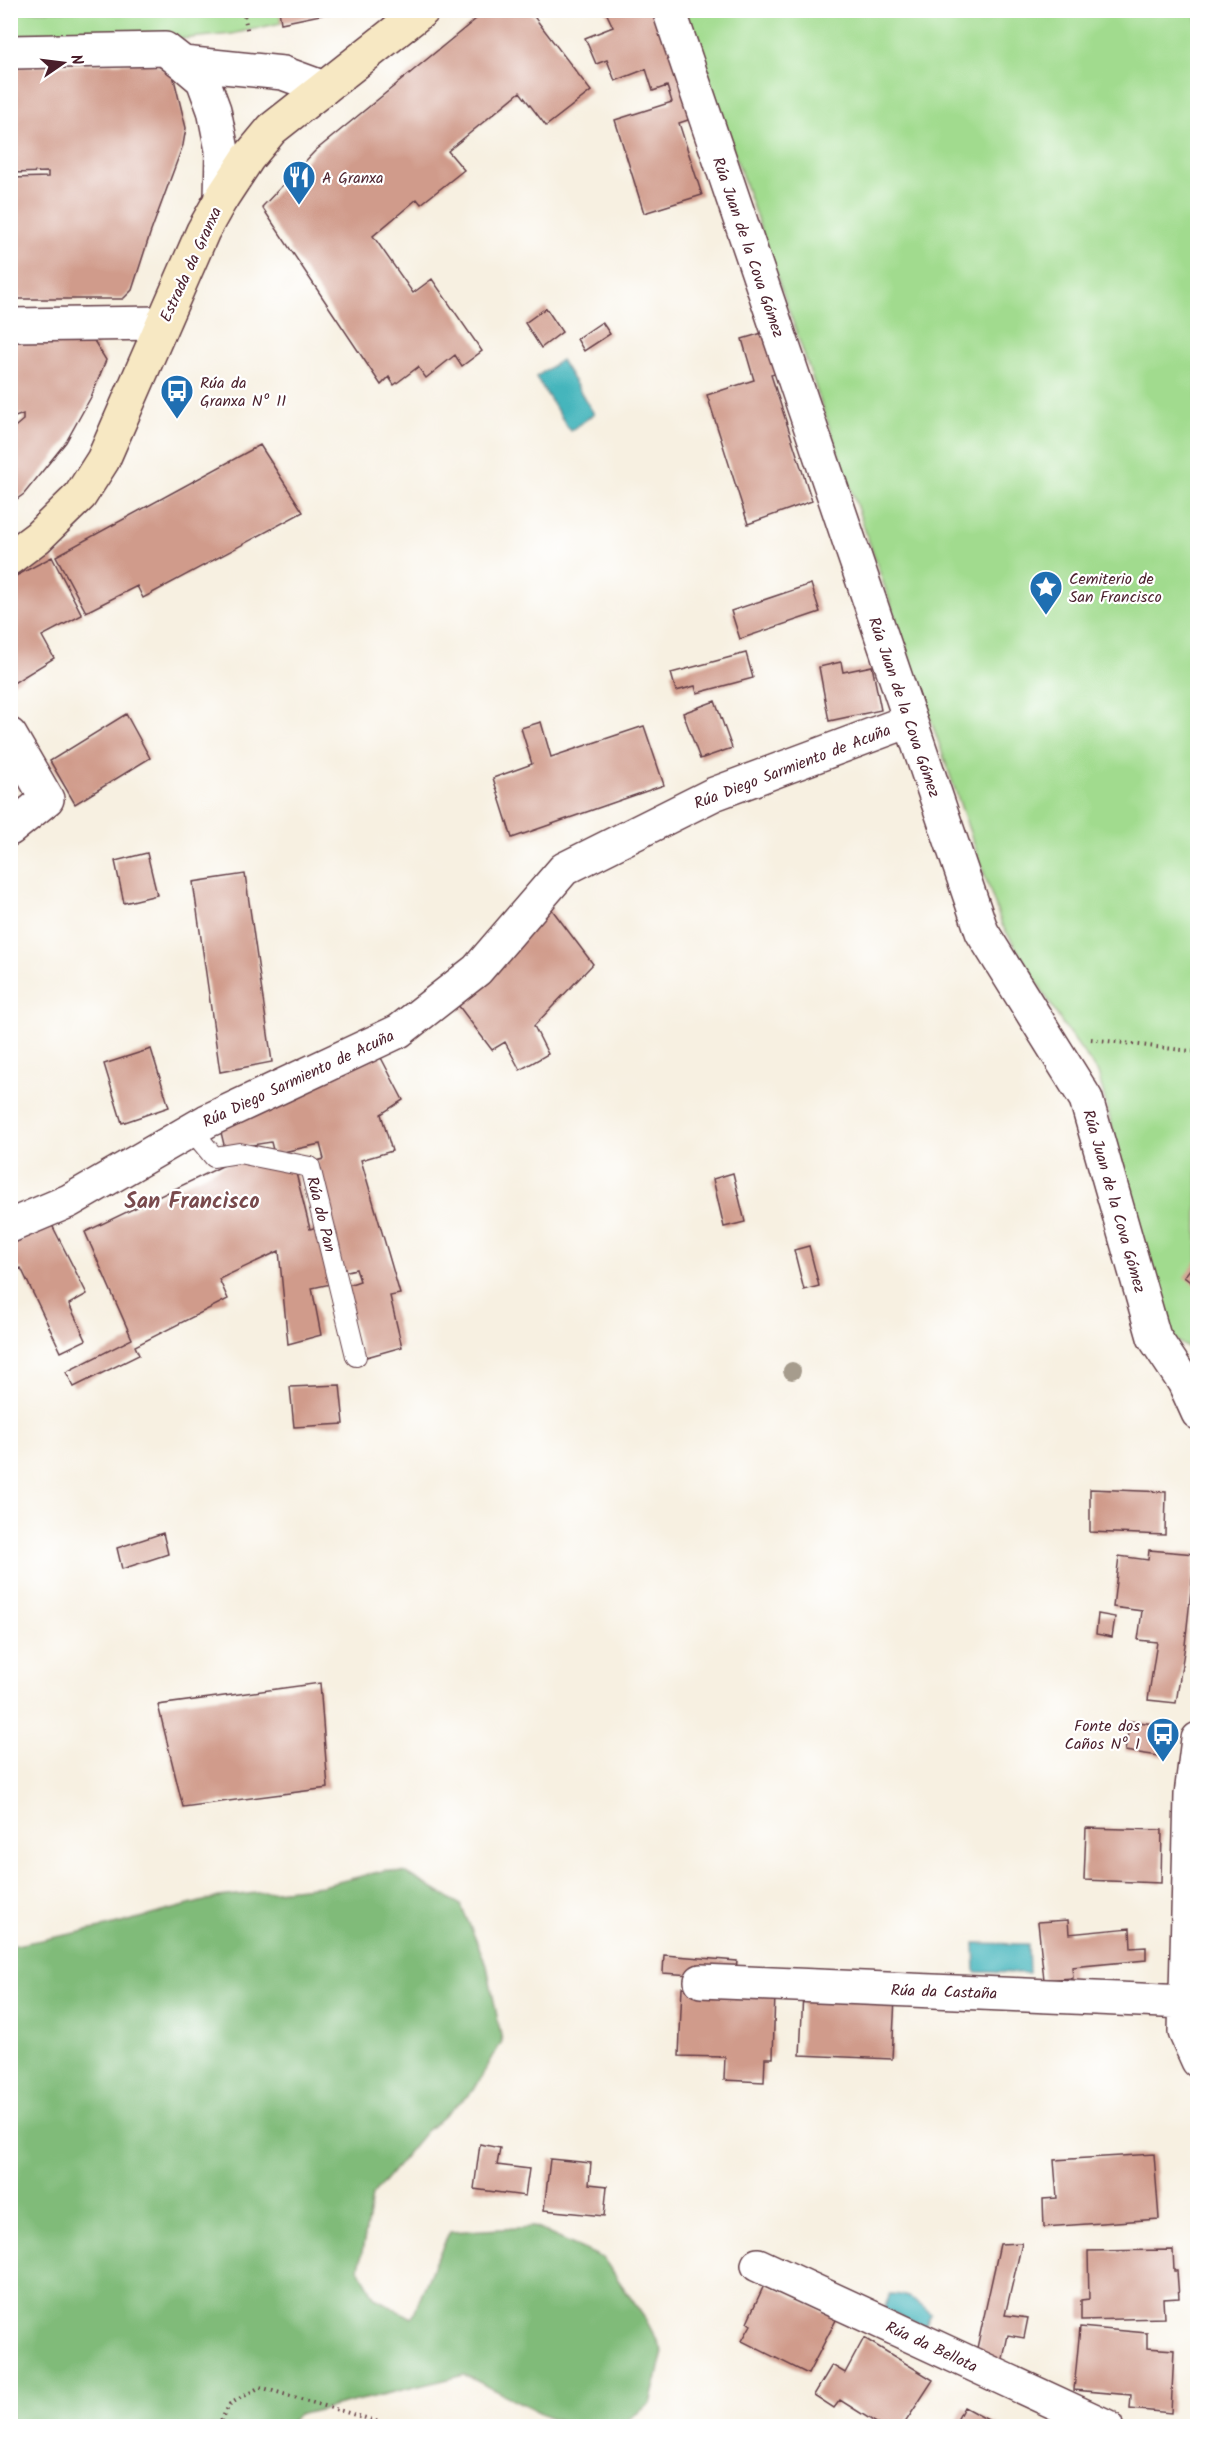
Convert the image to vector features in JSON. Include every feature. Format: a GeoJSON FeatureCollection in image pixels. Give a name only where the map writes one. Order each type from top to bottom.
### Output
{"type":"FeatureCollection","features":[{"type":"Feature","properties":{"kind":"main road","name":"Estrada da Granxa"},"geometry":{"type":"LineString","coordinates":[[10,558],[38,537],[80,496],[104,460],[162,323],[220,199],[248,158],[272,129],[423,10]]}},
{"type":"Feature","properties":{"kind":"street","name":"Rúa Juan de la Cova Gómez"},"geometry":{"type":"LineString","coordinates":[[669,10],[982,932],[1086,1099],[1154,1337],[1190,1379],[1197,1413]]}},
{"type":"Feature","properties":{"kind":"street"},"geometry":{"type":"LineString","coordinates":[[10,52],[174,56],[283,73],[324,88]]}},
{"type":"Feature","properties":{"kind":"street"},"geometry":{"type":"LineString","coordinates":[[174,56],[203,80],[214,110],[222,150],[220,199]]}},
{"type":"Feature","properties":{"kind":"street"},"geometry":{"type":"LineString","coordinates":[[10,325],[162,323]]}},
{"type":"Feature","properties":{"kind":"street","name":"Rúa Diego Sarmiento de Acuña"},"geometry":{"type":"LineString","coordinates":[[10,1226],[69,1201],[191,1129],[399,1031],[477,970],[564,870],[714,794],[909,721]]}},
{"type":"Feature","properties":{"kind":"street"},"geometry":{"type":"LineString","coordinates":[[10,735],[47,799],[10,829]]}},
{"type":"Feature","properties":{"kind":"street"},"geometry":{"type":"LineString","coordinates":[[1197,1739],[1191,1795],[1185,2032],[1197,2061]]}},
{"type":"Feature","properties":{"kind":"street","name":"Rúa da Castaña"},"geometry":{"type":"LineString","coordinates":[[701,1981],[1186,2002]]}},
{"type":"Feature","properties":{"kind":"street","name":"Rúa da Bellota"},"geometry":{"type":"LineString","coordinates":[[758,2265],[1106,2427]]}},
{"type":"Feature","properties":{"kind":"lane","name":"Rúa do Pan"},"geometry":{"type":"LineString","coordinates":[[191,1129],[214,1157],[239,1153],[310,1167],[356,1356]]}},
{"type":"Feature","properties":{"kind":"path"},"geometry":{"type":"LineString","coordinates":[[1045,1033],[1197,1052]]}},
{"type":"Feature","properties":{"kind":"path"},"geometry":{"type":"LineString","coordinates":[[218,2427],[230,2404],[260,2387],[393,2427]]}},
{"type":"Feature","properties":{"kind":"green space"},"geometry":{"type":"Polygon","coordinates":[[[279,10],[281,23],[232,34],[169,40],[11,43],[10,11],[279,10]]]}},
{"type":"Feature","properties":{"kind":"green space","name":"Cemiterio de San Francisco"},"geometry":{"type":"Polygon","coordinates":[[[685,11],[1197,11],[1197,1351],[1183,1345],[1173,1337],[1160,1312],[1098,1073],[1062,1023],[1002,925],[685,11]]]}},
{"type":"Feature","properties":{"kind":"green space"},"geometry":{"type":"Polygon","coordinates":[[[386,1870],[406,1873],[461,1905],[487,1966],[502,2041],[474,2090],[425,2132],[372,2196],[359,2269],[375,2298],[412,2318],[450,2232],[534,2227],[603,2258],[646,2320],[663,2352],[650,2404],[619,2426],[582,2426],[551,2418],[465,2375],[298,2415],[286,2426],[11,2426],[11,1946],[106,1927],[219,1897],[322,1886],[386,1870]]]}},
{"type":"Feature","properties":{"kind":"water"},"geometry":{"type":"Polygon","coordinates":[[[561,360],[594,414],[570,431],[536,377],[561,360]]]}},
{"type":"Feature","properties":{"kind":"water"},"geometry":{"type":"Polygon","coordinates":[[[974,1943],[1028,1944],[1029,1973],[975,1972],[974,1943]]]}},
{"type":"Feature","properties":{"kind":"water"},"geometry":{"type":"Polygon","coordinates":[[[890,2294],[908,2297],[927,2309],[931,2314],[925,2327],[884,2309],[890,2294]]]}},
{"type":"Feature","properties":{"kind":"building"},"geometry":{"type":"Polygon","coordinates":[[[279,10],[335,10],[335,12],[281,23],[279,10]]]}},
{"type":"Feature","properties":{"kind":"building"},"geometry":{"type":"Polygon","coordinates":[[[487,10],[529,10],[591,91],[546,126],[520,92],[448,151],[464,170],[421,204],[417,199],[373,236],[413,293],[432,279],[482,351],[462,366],[455,355],[426,378],[418,367],[394,385],[389,377],[381,385],[262,207],[315,151],[487,10]]]}},
{"type":"Feature","properties":{"kind":"building"},"geometry":{"type":"Polygon","coordinates":[[[605,10],[659,10],[697,117],[679,123],[702,195],[644,213],[615,120],[672,102],[667,86],[653,91],[646,69],[615,81],[607,60],[596,64],[585,38],[613,27],[605,10]]]}},
{"type":"Feature","properties":{"kind":"building"},"geometry":{"type":"Polygon","coordinates":[[[152,62],[173,75],[186,128],[183,145],[132,290],[123,299],[10,299],[10,181],[12,178],[48,177],[48,172],[10,173],[10,67],[152,62]]]}},
{"type":"Feature","properties":{"kind":"building"},"geometry":{"type":"Polygon","coordinates":[[[546,308],[562,332],[541,348],[525,323],[546,308]]]}},
{"type":"Feature","properties":{"kind":"building"},"geometry":{"type":"Polygon","coordinates":[[[602,322],[610,334],[584,351],[577,339],[602,322]]]}},
{"type":"Feature","properties":{"kind":"building"},"geometry":{"type":"Polygon","coordinates":[[[769,331],[782,372],[771,375],[812,501],[748,524],[707,395],[754,380],[742,339],[769,331]]]}},
{"type":"Feature","properties":{"kind":"building"},"geometry":{"type":"Polygon","coordinates":[[[93,339],[106,360],[91,397],[66,442],[24,494],[10,504],[10,431],[23,420],[23,414],[10,419],[10,342],[93,339]]]}},
{"type":"Feature","properties":{"kind":"building"},"geometry":{"type":"Polygon","coordinates":[[[260,445],[303,512],[143,598],[137,586],[86,612],[56,556],[260,445]]]}},
{"type":"Feature","properties":{"kind":"building"},"geometry":{"type":"Polygon","coordinates":[[[52,557],[82,615],[42,636],[54,658],[12,684],[10,579],[52,557]]]}},
{"type":"Feature","properties":{"kind":"building"},"geometry":{"type":"Polygon","coordinates":[[[811,584],[820,612],[740,639],[731,611],[811,584]]]}},
{"type":"Feature","properties":{"kind":"building"},"geometry":{"type":"Polygon","coordinates":[[[746,653],[753,678],[697,693],[695,686],[676,691],[671,673],[746,653]]]}},
{"type":"Feature","properties":{"kind":"building"},"geometry":{"type":"Polygon","coordinates":[[[841,662],[843,672],[872,666],[881,710],[829,721],[819,667],[841,662]]]}},
{"type":"Feature","properties":{"kind":"building"},"geometry":{"type":"Polygon","coordinates":[[[715,701],[732,748],[700,759],[683,713],[715,701]]]}},
{"type":"Feature","properties":{"kind":"building"},"geometry":{"type":"Polygon","coordinates":[[[126,714],[150,758],[75,804],[50,761],[126,714]]]}},
{"type":"Feature","properties":{"kind":"building"},"geometry":{"type":"Polygon","coordinates":[[[541,722],[551,757],[644,726],[664,785],[512,838],[493,778],[532,764],[521,728],[541,722]]]}},
{"type":"Feature","properties":{"kind":"building"},"geometry":{"type":"Polygon","coordinates":[[[147,853],[157,895],[124,903],[115,861],[147,853]]]}},
{"type":"Feature","properties":{"kind":"building"},"geometry":{"type":"Polygon","coordinates":[[[245,874],[272,1062],[220,1072],[193,882],[245,874]]]}},
{"type":"Feature","properties":{"kind":"building"},"geometry":{"type":"Polygon","coordinates":[[[550,907],[593,964],[534,1026],[548,1054],[520,1070],[505,1042],[492,1050],[455,1001],[550,907]]]}},
{"type":"Feature","properties":{"kind":"building"},"geometry":{"type":"Polygon","coordinates":[[[151,1049],[169,1107],[122,1123],[104,1064],[151,1049]]]}},
{"type":"Feature","properties":{"kind":"building"},"geometry":{"type":"Polygon","coordinates":[[[377,1050],[403,1100],[381,1114],[392,1151],[361,1160],[400,1294],[390,1296],[402,1347],[363,1358],[345,1286],[360,1281],[356,1269],[343,1272],[316,1161],[324,1159],[320,1144],[274,1154],[271,1142],[225,1149],[219,1124],[377,1050]]]}},
{"type":"Feature","properties":{"kind":"building"},"geometry":{"type":"Polygon","coordinates":[[[241,1157],[295,1169],[310,1229],[320,1226],[335,1283],[312,1288],[321,1335],[288,1344],[279,1251],[219,1279],[228,1299],[135,1346],[139,1355],[74,1387],[66,1372],[132,1339],[85,1232],[241,1157]]]}},
{"type":"Feature","properties":{"kind":"building"},"geometry":{"type":"Polygon","coordinates":[[[733,1173],[745,1222],[724,1227],[713,1179],[733,1173]]]}},
{"type":"Feature","properties":{"kind":"building"},"geometry":{"type":"Polygon","coordinates":[[[52,1225],[87,1294],[69,1304],[86,1340],[61,1352],[21,1268],[12,1272],[10,1268],[10,1245],[52,1225]]]}},
{"type":"Feature","properties":{"kind":"building"},"geometry":{"type":"Polygon","coordinates":[[[809,1246],[819,1286],[804,1290],[794,1250],[809,1246]]]}},
{"type":"Feature","properties":{"kind":"building"},"geometry":{"type":"Polygon","coordinates":[[[1197,1260],[1197,1287],[1184,1277],[1197,1260]]]}},
{"type":"Feature","properties":{"kind":"building"},"geometry":{"type":"Polygon","coordinates":[[[340,1385],[344,1424],[294,1427],[290,1387],[340,1385]]]}},
{"type":"Feature","properties":{"kind":"building"},"geometry":{"type":"Polygon","coordinates":[[[1090,1489],[1166,1492],[1165,1535],[1090,1532],[1090,1489]]]}},
{"type":"Feature","properties":{"kind":"building"},"geometry":{"type":"Polygon","coordinates":[[[163,1533],[168,1554],[122,1569],[117,1548],[163,1533]]]}},
{"type":"Feature","properties":{"kind":"building"},"geometry":{"type":"Polygon","coordinates":[[[1149,1550],[1195,1554],[1176,1703],[1148,1700],[1157,1642],[1138,1640],[1142,1611],[1113,1607],[1119,1556],[1148,1560],[1149,1550]]]}},
{"type":"Feature","properties":{"kind":"building"},"geometry":{"type":"Polygon","coordinates":[[[1098,1614],[1115,1617],[1112,1637],[1096,1634],[1098,1614]]]}},
{"type":"Feature","properties":{"kind":"building"},"geometry":{"type":"Polygon","coordinates":[[[320,1683],[328,1788],[183,1807],[158,1705],[320,1683]]]}},
{"type":"Feature","properties":{"kind":"building"},"geometry":{"type":"Polygon","coordinates":[[[1130,1721],[1170,1726],[1166,1757],[1125,1751],[1130,1721]]]}},
{"type":"Feature","properties":{"kind":"building"},"geometry":{"type":"Polygon","coordinates":[[[1086,1828],[1162,1830],[1161,1883],[1084,1880],[1086,1828]]]}},
{"type":"Feature","properties":{"kind":"building"},"geometry":{"type":"Polygon","coordinates":[[[1068,1920],[1069,1934],[1130,1928],[1131,1948],[1146,1947],[1146,1960],[1072,1967],[1073,1978],[1044,1980],[1038,1922],[1068,1920]]]}},
{"type":"Feature","properties":{"kind":"building"},"geometry":{"type":"Polygon","coordinates":[[[664,1955],[737,1961],[735,1978],[663,1973],[664,1955]]]}},
{"type":"Feature","properties":{"kind":"building"},"geometry":{"type":"Polygon","coordinates":[[[682,1987],[775,1992],[773,2058],[765,2058],[764,2082],[724,2080],[725,2057],[679,2056],[682,1987]]]}},
{"type":"Feature","properties":{"kind":"building"},"geometry":{"type":"Polygon","coordinates":[[[803,1993],[895,1997],[892,2059],[800,2055],[803,1993]]]}},
{"type":"Feature","properties":{"kind":"building"},"geometry":{"type":"Polygon","coordinates":[[[480,2144],[500,2148],[497,2165],[529,2169],[525,2196],[474,2189],[480,2144]]]}},
{"type":"Feature","properties":{"kind":"building"},"geometry":{"type":"Polygon","coordinates":[[[1154,2154],[1159,2219],[1044,2227],[1043,2199],[1057,2198],[1054,2160],[1154,2154]]]}},
{"type":"Feature","properties":{"kind":"building"},"geometry":{"type":"Polygon","coordinates":[[[550,2159],[591,2163],[589,2184],[607,2186],[604,2216],[544,2210],[550,2159]]]}},
{"type":"Feature","properties":{"kind":"building"},"geometry":{"type":"Polygon","coordinates":[[[1022,2243],[1005,2315],[1028,2318],[1024,2338],[1008,2335],[1001,2368],[975,2357],[1000,2244],[1022,2243]]]}},
{"type":"Feature","properties":{"kind":"building"},"geometry":{"type":"Polygon","coordinates":[[[1173,2250],[1179,2298],[1163,2299],[1164,2318],[1081,2320],[1081,2300],[1089,2299],[1088,2251],[1173,2250]]]}},
{"type":"Feature","properties":{"kind":"building"},"geometry":{"type":"Polygon","coordinates":[[[765,2283],[837,2318],[808,2374],[742,2341],[751,2325],[747,2322],[765,2283]]]}},
{"type":"Feature","properties":{"kind":"building"},"geometry":{"type":"Polygon","coordinates":[[[1080,2327],[1147,2333],[1147,2348],[1174,2350],[1171,2413],[1130,2409],[1131,2395],[1074,2390],[1080,2327]]]}},
{"type":"Feature","properties":{"kind":"building"},"geometry":{"type":"Polygon","coordinates":[[[864,2338],[933,2380],[903,2426],[881,2426],[840,2400],[834,2408],[814,2395],[832,2365],[845,2373],[864,2338]]]}},
{"type":"Feature","properties":{"kind":"building"},"geometry":{"type":"Polygon","coordinates":[[[964,2407],[999,2426],[954,2426],[964,2407]]]}},
{"type":"Feature","properties":{"kind":"place","name":"A Granxa"},"geometry":{"type":"Point","coordinates":[299,206]}},
{"type":"Feature","properties":{"kind":"place","name":"Rúa da Granxa Nº 11"},"geometry":{"type":"Point","coordinates":[177,420]}},
{"type":"Feature","properties":{"kind":"place","name":"Cemiterio de San Francisco"},"geometry":{"type":"Point","coordinates":[1046,616]}},
{"type":"Feature","properties":{"kind":"place","name":"Fonte dos Caños Nº 1"},"geometry":{"type":"Point","coordinates":[1163,1763]}},
{"type":"Feature","properties":{"kind":"district","name":"San Francisco"},"geometry":{"type":"Point","coordinates":[192,1200]}}]}
